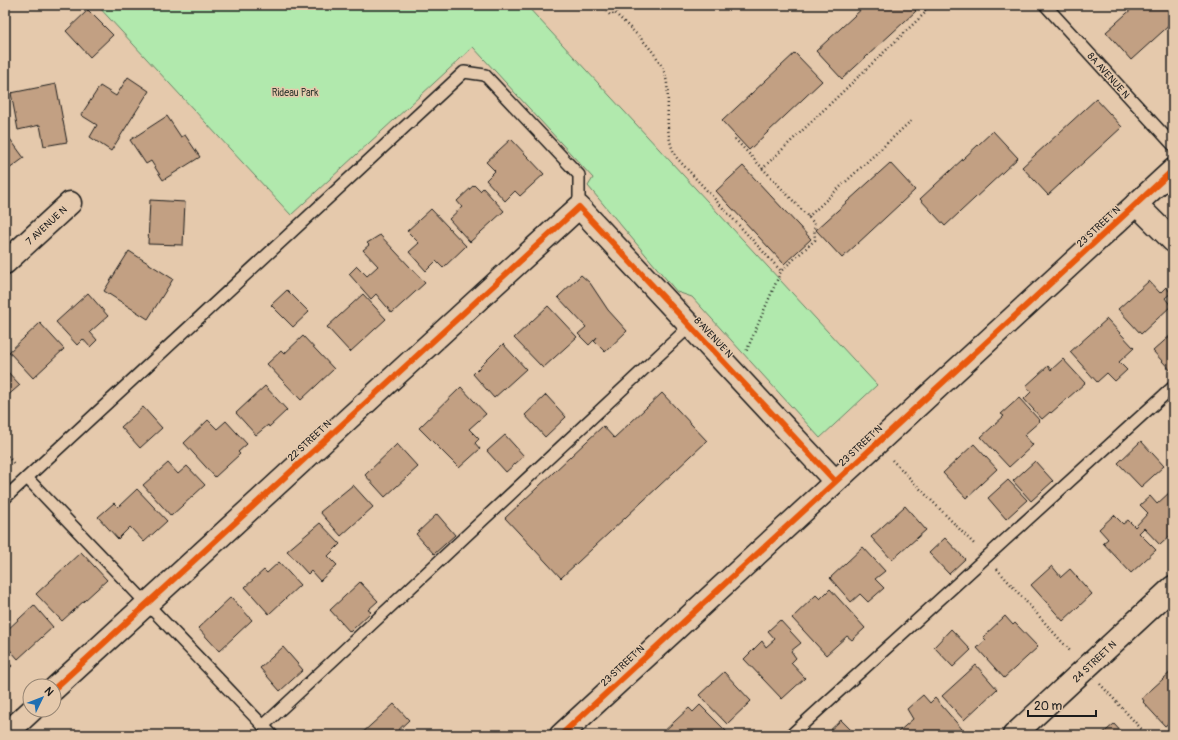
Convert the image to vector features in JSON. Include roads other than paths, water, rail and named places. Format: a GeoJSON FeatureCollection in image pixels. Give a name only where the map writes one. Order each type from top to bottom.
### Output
{"type":"FeatureCollection","features":[{"type":"Feature","properties":{"kind":"street","name":"23 STREET N"},"geometry":{"type":"LineString","coordinates":[[561,735],[1173,170]]}},
{"type":"Feature","properties":{"kind":"street","name":"7 AVENUE N"},"geometry":{"type":"LineString","coordinates":[[5,263],[70,203]]}},
{"type":"Feature","properties":{"kind":"street"},"geometry":{"type":"LineString","coordinates":[[1136,204],[1173,242]]}},
{"type":"Feature","properties":{"kind":"street","name":"8 AVENUE N"},"geometry":{"type":"LineString","coordinates":[[579,207],[835,481]]}},
{"type":"Feature","properties":{"kind":"street","name":"22 STREET N"},"geometry":{"type":"LineString","coordinates":[[62,682],[579,207]]}},
{"type":"Feature","properties":{"kind":"street","name":"24 STREET N"},"geometry":{"type":"LineString","coordinates":[[1014,735],[1173,587]]}},
{"type":"Feature","properties":{"kind":"street"},"geometry":{"type":"LineString","coordinates":[[5,735],[23,718]]}},
{"type":"Feature","properties":{"kind":"lane","name":"8A AVENUE N"},"geometry":{"type":"LineString","coordinates":[[1045,5],[1173,145]]}},
{"type":"Feature","properties":{"kind":"lane"},"geometry":{"type":"LineString","coordinates":[[5,498],[464,72],[485,75],[579,175],[579,207]]}},
{"type":"Feature","properties":{"kind":"lane"},"geometry":{"type":"LineString","coordinates":[[263,726],[690,326]]}},
{"type":"Feature","properties":{"kind":"lane"},"geometry":{"type":"LineString","coordinates":[[791,735],[1173,387]]}},
{"type":"Feature","properties":{"kind":"lane"},"geometry":{"type":"LineString","coordinates":[[27,478],[272,735]]}},
{"type":"Feature","properties":{"kind":"park label","name":"Rideau Park"},"geometry":{"type":"Point","coordinates":[295,92]}}]}
